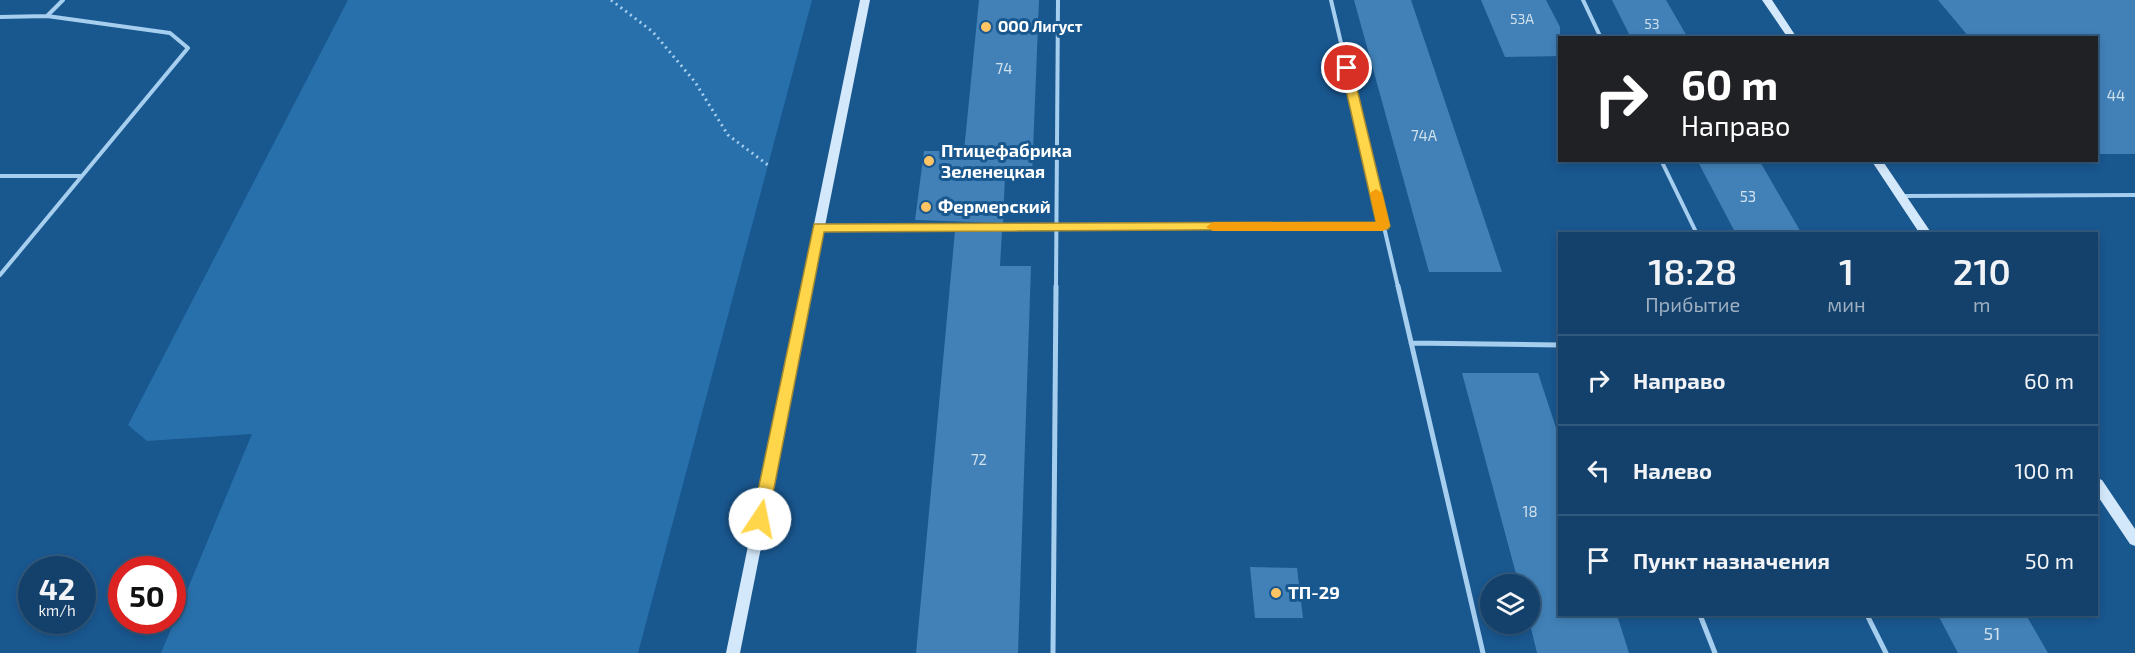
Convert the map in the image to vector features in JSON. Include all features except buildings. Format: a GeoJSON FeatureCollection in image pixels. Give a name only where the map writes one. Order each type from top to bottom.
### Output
{"type":"FeatureCollection","features":[{"type":"Feature","properties":{"kind":"main road"},"geometry":{"type":"LineString","coordinates":[[733,653],[865,0]]}},
{"type":"Feature","properties":{"kind":"main road"},"geometry":{"type":"LineString","coordinates":[[1767,0],[1791,36]]}},
{"type":"Feature","properties":{"kind":"main road"},"geometry":{"type":"LineString","coordinates":[[1877,162],[1925,232]]}},
{"type":"Feature","properties":{"kind":"main road"},"geometry":{"type":"LineString","coordinates":[[2098,485],[2135,540]]}},
{"type":"Feature","properties":{"kind":"lane"},"geometry":{"type":"LineString","coordinates":[[47,16],[63,0]]}},
{"type":"Feature","properties":{"kind":"lane"},"geometry":{"type":"LineString","coordinates":[[1053,653],[1058,0]]}},
{"type":"Feature","properties":{"kind":"lane"},"geometry":{"type":"LineString","coordinates":[[1331,0],[1483,653]]}},
{"type":"Feature","properties":{"kind":"lane"},"geometry":{"type":"LineString","coordinates":[[1582,0],[1600,36]]}},
{"type":"Feature","properties":{"kind":"lane"},"geometry":{"type":"LineString","coordinates":[[0,17],[47,16],[170,33],[188,48],[0,275]]}},
{"type":"Feature","properties":{"kind":"lane"},"geometry":{"type":"LineString","coordinates":[[1662,162],[1696,232]]}},
{"type":"Feature","properties":{"kind":"lane"},"geometry":{"type":"LineString","coordinates":[[0,176],[82,176]]}},
{"type":"Feature","properties":{"kind":"lane"},"geometry":{"type":"LineString","coordinates":[[1900,196],[2135,195]]}},
{"type":"Feature","properties":{"kind":"lane"},"geometry":{"type":"LineString","coordinates":[[819,227],[1383,226]]}},
{"type":"Feature","properties":{"kind":"lane"},"geometry":{"type":"LineString","coordinates":[[1411,343],[1558,345]]}},
{"type":"Feature","properties":{"kind":"lane"},"geometry":{"type":"LineString","coordinates":[[1700,616],[1715,653]]}},
{"type":"Feature","properties":{"kind":"lane"},"geometry":{"type":"LineString","coordinates":[[1868,616],[1886,653]]}},
{"type":"Feature","properties":{"kind":"path"},"geometry":{"type":"LineString","coordinates":[[611,0],[653,32],[695,82],[728,135],[768,165]]}},
{"type":"Feature","properties":{"kind":"shaded area"},"geometry":{"type":"Polygon","coordinates":[[[348,0],[812,0],[638,653],[161,653],[169,634],[186,634],[186,593],[252,434],[147,441],[128,425],[348,0]]]}},
{"type":"Feature","properties":{"kind":"slow traffic"},"geometry":{"type":"LineString","coordinates":[[1213,227],[1383,226],[1376,193]]}},
{"type":"Feature","properties":{"kind":"place","name":"ООО Лигуст"},"geometry":{"type":"Point","coordinates":[986,27]}},
{"type":"Feature","properties":{"kind":"place","name":"Птицефабрика Зеленецкая"},"geometry":{"type":"Point","coordinates":[929,161]}},
{"type":"Feature","properties":{"kind":"place","name":"Фермерский"},"geometry":{"type":"Point","coordinates":[926,207]}},
{"type":"Feature","properties":{"kind":"place","name":"ТП-29"},"geometry":{"type":"Point","coordinates":[1276,593]}},
{"type":"Feature","properties":{"kind":"route"},"geometry":{"type":"LineString","coordinates":[[760,519],[819,227],[1383,226],[1347,68]]}}]}
